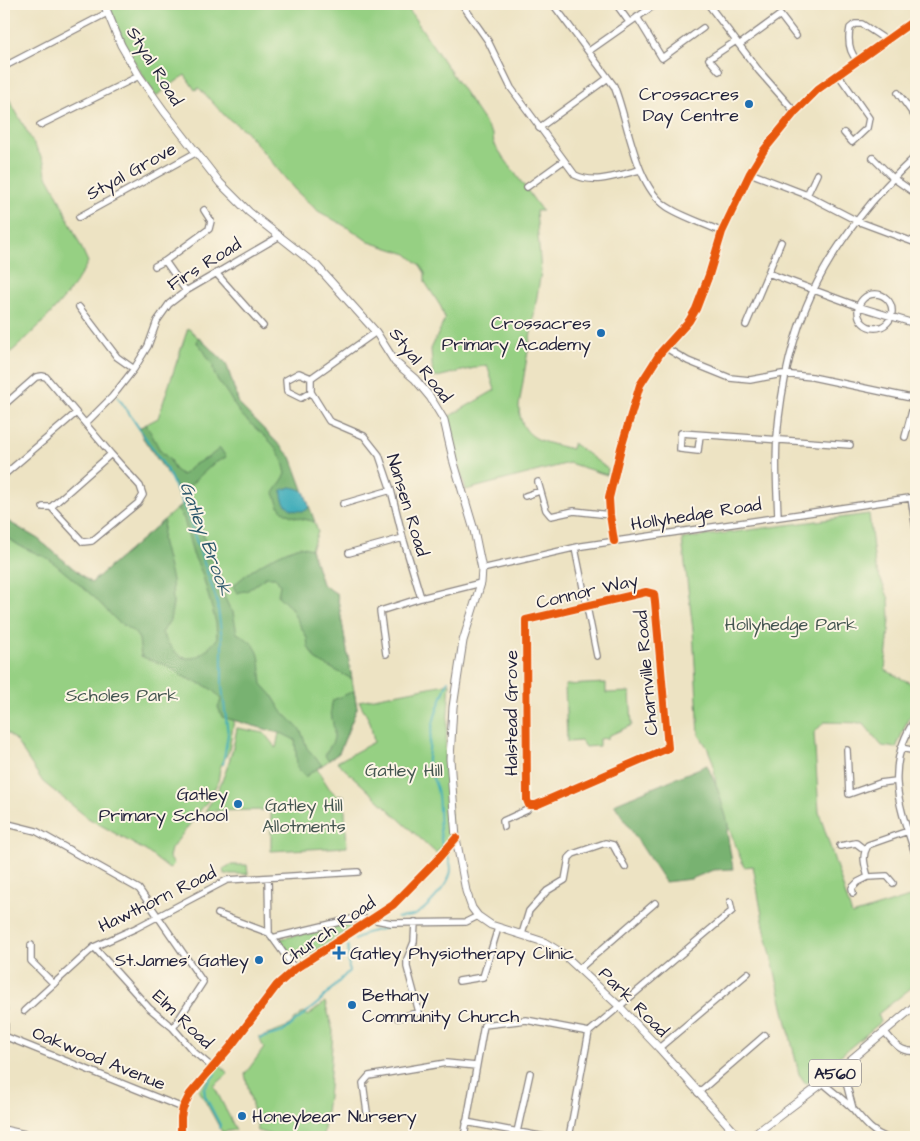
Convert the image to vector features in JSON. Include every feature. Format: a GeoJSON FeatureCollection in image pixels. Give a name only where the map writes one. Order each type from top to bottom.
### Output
{"type":"FeatureCollection","features":[{"type":"Feature","properties":{"kind":"main road","name":"Styal Road"},"geometry":{"type":"LineString","coordinates":[[104,4],[121,45],[139,76],[164,111],[226,189],[249,212],[317,266],[376,332],[396,362],[415,379],[430,397],[444,420],[454,463],[474,530],[482,568],[481,583],[463,642],[453,708],[450,759],[456,838]]}},
{"type":"Feature","properties":{"kind":"main road"},"geometry":{"type":"LineString","coordinates":[[456,838],[466,891],[472,908],[478,916]]}},
{"type":"Feature","properties":{"kind":"main road","name":"Park Road"},"geometry":{"type":"LineString","coordinates":[[478,916],[484,922],[498,928],[522,934],[553,947],[562,953],[619,1006],[739,1137]]}},
{"type":"Feature","properties":{"kind":"main road","name":"A560"},"geometry":{"type":"LineString","coordinates":[[751,1137],[823,1084],[916,1005]]}},
{"type":"Feature","properties":{"kind":"main road"},"geometry":{"type":"LineString","coordinates":[[4,1130],[36,1137]]}},
{"type":"Feature","properties":{"kind":"street"},"geometry":{"type":"LineString","coordinates":[[462,4],[488,41],[511,88],[575,175],[584,180],[594,180],[640,170]]}},
{"type":"Feature","properties":{"kind":"street"},"geometry":{"type":"LineString","coordinates":[[553,4],[608,78],[619,100],[640,170],[650,189],[665,206],[722,232]]}},
{"type":"Feature","properties":{"kind":"street"},"geometry":{"type":"LineString","coordinates":[[616,4],[629,22]]}},
{"type":"Feature","properties":{"kind":"street"},"geometry":{"type":"LineString","coordinates":[[589,51],[656,4]]}},
{"type":"Feature","properties":{"kind":"street"},"geometry":{"type":"LineString","coordinates":[[708,4],[737,43],[795,112]]}},
{"type":"Feature","properties":{"kind":"street"},"geometry":{"type":"LineString","coordinates":[[7,65],[107,13]]}},
{"type":"Feature","properties":{"kind":"street"},"geometry":{"type":"LineString","coordinates":[[719,71],[709,59],[780,15],[796,36]]}},
{"type":"Feature","properties":{"kind":"street"},"geometry":{"type":"LineString","coordinates":[[637,17],[662,58],[703,28]]}},
{"type":"Feature","properties":{"kind":"street"},"geometry":{"type":"LineString","coordinates":[[614,542],[609,498],[635,398],[647,371],[696,309],[722,232],[750,173],[764,150],[795,112],[820,87],[916,19]]}},
{"type":"Feature","properties":{"kind":"street"},"geometry":{"type":"LineString","coordinates":[[857,60],[852,55],[849,34],[850,28],[855,24],[862,24],[886,40]]}},
{"type":"Feature","properties":{"kind":"street"},"geometry":{"type":"LineString","coordinates":[[838,74],[869,118],[867,128],[852,142],[844,133]]}},
{"type":"Feature","properties":{"kind":"street"},"geometry":{"type":"LineString","coordinates":[[40,125],[139,76]]}},
{"type":"Feature","properties":{"kind":"street"},"geometry":{"type":"LineString","coordinates":[[540,128],[608,78]]}},
{"type":"Feature","properties":{"kind":"street"},"geometry":{"type":"LineString","coordinates":[[898,93],[916,118]]}},
{"type":"Feature","properties":{"kind":"street","name":"Styal Grove"},"geometry":{"type":"LineString","coordinates":[[79,216],[197,152]]}},
{"type":"Feature","properties":{"kind":"street"},"geometry":{"type":"LineString","coordinates":[[778,517],[777,439],[786,375],[798,331],[813,291],[831,259],[857,221],[893,178],[916,156]]}},
{"type":"Feature","properties":{"kind":"street"},"geometry":{"type":"LineString","coordinates":[[873,158],[893,178],[916,194]]}},
{"type":"Feature","properties":{"kind":"street"},"geometry":{"type":"LineString","coordinates":[[527,187],[563,161]]}},
{"type":"Feature","properties":{"kind":"street"},"geometry":{"type":"LineString","coordinates":[[750,173],[807,195],[857,221],[916,242]]}},
{"type":"Feature","properties":{"kind":"street"},"geometry":{"type":"LineString","coordinates":[[807,195],[817,174]]}},
{"type":"Feature","properties":{"kind":"street"},"geometry":{"type":"LineString","coordinates":[[156,266],[208,229],[214,222],[204,210]]}},
{"type":"Feature","properties":{"kind":"street","name":"Firs Road"},"geometry":{"type":"LineString","coordinates":[[86,423],[112,398],[134,369],[148,346],[157,321],[169,304],[186,291],[280,236]]}},
{"type":"Feature","properties":{"kind":"street"},"geometry":{"type":"LineString","coordinates":[[746,325],[781,242]]}},
{"type":"Feature","properties":{"kind":"street"},"geometry":{"type":"LineString","coordinates":[[165,261],[186,291]]}},
{"type":"Feature","properties":{"kind":"street"},"geometry":{"type":"LineString","coordinates":[[216,273],[263,326]]}},
{"type":"Feature","properties":{"kind":"street"},"geometry":{"type":"LineString","coordinates":[[768,273],[813,291],[916,324]]}},
{"type":"Feature","properties":{"kind":"street"},"geometry":{"type":"LineString","coordinates":[[877,294],[888,300],[892,310],[891,316],[882,327],[870,328],[861,320],[860,307],[866,296],[877,294]]}},
{"type":"Feature","properties":{"kind":"street"},"geometry":{"type":"LineString","coordinates":[[79,307],[117,357],[134,369]]}},
{"type":"Feature","properties":{"kind":"street"},"geometry":{"type":"LineString","coordinates":[[311,378],[376,332]]}},
{"type":"Feature","properties":{"kind":"street"},"geometry":{"type":"LineString","coordinates":[[666,348],[688,361],[730,378],[750,380],[775,375],[812,377],[916,398],[905,437]]}},
{"type":"Feature","properties":{"kind":"street"},"geometry":{"type":"LineString","coordinates":[[299,373],[311,378],[312,392],[301,398],[287,391],[286,380],[299,373]]}},
{"type":"Feature","properties":{"kind":"street"},"geometry":{"type":"LineString","coordinates":[[4,405],[32,380],[42,376],[49,380],[140,486],[143,496],[138,503],[92,541],[88,542],[79,539],[51,507]]}},
{"type":"Feature","properties":{"kind":"street","name":"Nansen Road"},"geometry":{"type":"LineString","coordinates":[[312,392],[329,421],[364,436],[380,455],[421,598]]}},
{"type":"Feature","properties":{"kind":"street"},"geometry":{"type":"LineString","coordinates":[[4,476],[76,413]]}},
{"type":"Feature","properties":{"kind":"street"},"geometry":{"type":"LineString","coordinates":[[700,435],[850,445]]}},
{"type":"Feature","properties":{"kind":"street"},"geometry":{"type":"LineString","coordinates":[[43,507],[51,507],[111,454]]}},
{"type":"Feature","properties":{"kind":"street"},"geometry":{"type":"LineString","coordinates":[[538,482],[546,510],[551,516],[582,511],[610,515]]}},
{"type":"Feature","properties":{"kind":"street"},"geometry":{"type":"LineString","coordinates":[[343,504],[391,490]]}},
{"type":"Feature","properties":{"kind":"street"},"geometry":{"type":"LineString","coordinates":[[525,496],[540,491]]}},
{"type":"Feature","properties":{"kind":"street"},"geometry":{"type":"LineString","coordinates":[[914,498],[916,529]]}},
{"type":"Feature","properties":{"kind":"street","name":"Hollyhedge Road"},"geometry":{"type":"LineString","coordinates":[[482,568],[575,548],[914,498]]}},
{"type":"Feature","properties":{"kind":"street"},"geometry":{"type":"LineString","coordinates":[[349,553],[403,538]]}},
{"type":"Feature","properties":{"kind":"street"},"geometry":{"type":"LineString","coordinates":[[575,548],[597,656]]}},
{"type":"Feature","properties":{"kind":"street"},"geometry":{"type":"LineString","coordinates":[[386,654],[380,611],[421,598],[481,583]]}},
{"type":"Feature","properties":{"kind":"street","name":"Connor Way"},"geometry":{"type":"LineString","coordinates":[[526,620],[646,592],[654,594]]}},
{"type":"Feature","properties":{"kind":"street","name":"Charnville Road"},"geometry":{"type":"LineString","coordinates":[[530,805],[545,801],[668,748],[654,594]]}},
{"type":"Feature","properties":{"kind":"street","name":"Halstead Grove"},"geometry":{"type":"LineString","coordinates":[[526,620],[527,800],[530,805]]}},
{"type":"Feature","properties":{"kind":"street"},"geometry":{"type":"LineString","coordinates":[[916,718],[908,730],[901,748],[896,781],[900,807],[916,856]]}},
{"type":"Feature","properties":{"kind":"street"},"geometry":{"type":"LineString","coordinates":[[901,748],[916,751]]}},
{"type":"Feature","properties":{"kind":"street"},"geometry":{"type":"LineString","coordinates":[[847,750],[846,795],[880,783],[896,781]]}},
{"type":"Feature","properties":{"kind":"street"},"geometry":{"type":"LineString","coordinates":[[504,827],[504,821],[527,810],[530,805]]}},
{"type":"Feature","properties":{"kind":"street"},"geometry":{"type":"LineString","coordinates":[[4,823],[36,831],[139,888],[204,982],[173,1028]]}},
{"type":"Feature","properties":{"kind":"street"},"geometry":{"type":"LineString","coordinates":[[868,877],[864,853],[868,845],[908,831]]}},
{"type":"Feature","properties":{"kind":"street","name":"Church Road"},"geometry":{"type":"LineString","coordinates":[[181,1137],[181,1117],[190,1094],[231,1046],[268,996],[294,969],[393,905],[456,838]]}},
{"type":"Feature","properties":{"kind":"street"},"geometry":{"type":"LineString","coordinates":[[840,846],[856,842],[865,850]]}},
{"type":"Feature","properties":{"kind":"street"},"geometry":{"type":"LineString","coordinates":[[522,934],[529,911],[546,891],[565,880],[569,858],[573,854],[605,843],[613,845],[625,867]]}},
{"type":"Feature","properties":{"kind":"street","name":"Hawthorn Road"},"geometry":{"type":"LineString","coordinates":[[24,1010],[94,947],[136,928],[226,880],[358,872]]}},
{"type":"Feature","properties":{"kind":"street"},"geometry":{"type":"LineString","coordinates":[[853,893],[852,888],[858,882],[868,877],[887,876],[893,883]]}},
{"type":"Feature","properties":{"kind":"street"},"geometry":{"type":"LineString","coordinates":[[268,878],[271,935],[294,969]]}},
{"type":"Feature","properties":{"kind":"street"},"geometry":{"type":"LineString","coordinates":[[579,969],[655,902]]}},
{"type":"Feature","properties":{"kind":"street"},"geometry":{"type":"LineString","coordinates":[[569,1137],[589,1032],[732,911],[730,902]]}},
{"type":"Feature","properties":{"kind":"street"},"geometry":{"type":"LineString","coordinates":[[218,914],[271,935],[352,920],[391,923],[466,922],[478,916]]}},
{"type":"Feature","properties":{"kind":"street"},"geometry":{"type":"LineString","coordinates":[[398,1018],[419,1012],[407,967],[407,959],[414,942],[414,922]]}},
{"type":"Feature","properties":{"kind":"street"},"geometry":{"type":"LineString","coordinates":[[459,981],[483,977],[498,928]]}},
{"type":"Feature","properties":{"kind":"street"},"geometry":{"type":"LineString","coordinates":[[31,945],[31,961],[54,984]]}},
{"type":"Feature","properties":{"kind":"street","name":"Elm Road"},"geometry":{"type":"LineString","coordinates":[[94,947],[149,1008],[173,1028],[194,1052],[212,1067]]}},
{"type":"Feature","properties":{"kind":"street"},"geometry":{"type":"LineString","coordinates":[[659,1048],[748,973]]}},
{"type":"Feature","properties":{"kind":"street"},"geometry":{"type":"LineString","coordinates":[[4,1006],[4,1035]]}},
{"type":"Feature","properties":{"kind":"street"},"geometry":{"type":"LineString","coordinates":[[464,1137],[484,1025],[526,1020],[589,1032]]}},
{"type":"Feature","properties":{"kind":"street"},"geometry":{"type":"LineString","coordinates":[[884,1031],[898,1047],[908,1052],[916,1051]]}},
{"type":"Feature","properties":{"kind":"street","name":"Oakwood Avenue"},"geometry":{"type":"LineString","coordinates":[[4,1035],[183,1108]]}},
{"type":"Feature","properties":{"kind":"street"},"geometry":{"type":"LineString","coordinates":[[698,1092],[765,1035]]}},
{"type":"Feature","properties":{"kind":"street"},"geometry":{"type":"LineString","coordinates":[[367,1112],[363,1083],[369,1076],[446,1063],[476,1066]]}},
{"type":"Feature","properties":{"kind":"street"},"geometry":{"type":"LineString","coordinates":[[842,1067],[853,1109]]}},
{"type":"Feature","properties":{"kind":"street"},"geometry":{"type":"LineString","coordinates":[[517,1132],[530,1073]]}},
{"type":"Feature","properties":{"kind":"street"},"geometry":{"type":"LineString","coordinates":[[823,1084],[853,1109],[879,1135],[885,1137]]}},
{"type":"Feature","properties":{"kind":"street"},"geometry":{"type":"LineString","coordinates":[[466,1122],[545,1137]]}},
{"type":"Feature","properties":{"kind":"street"},"geometry":{"type":"LineString","coordinates":[[182,1130],[187,1137]]}},
{"type":"Feature","properties":{"kind":"green space"},"geometry":{"type":"Polygon","coordinates":[[[107,4],[405,4],[493,135],[494,144],[542,211],[536,211],[541,272],[519,406],[520,418],[529,433],[544,442],[572,449],[573,443],[608,469],[607,475],[569,463],[466,490],[455,452],[448,417],[495,390],[487,365],[433,378],[431,349],[445,319],[441,307],[425,282],[425,273],[420,265],[407,254],[369,242],[318,211],[295,190],[246,131],[226,117],[199,88],[195,90],[185,75],[156,96],[125,47],[107,4]]]}},
{"type":"Feature","properties":{"kind":"green space"},"geometry":{"type":"Polygon","coordinates":[[[4,90],[44,162],[46,174],[88,262],[72,288],[50,314],[4,358],[4,90]]]}},
{"type":"Feature","properties":{"kind":"green space","name":"Scholes Park"},"geometry":{"type":"Polygon","coordinates":[[[188,328],[226,363],[239,404],[291,457],[318,532],[311,549],[322,584],[337,594],[357,708],[339,753],[317,769],[329,788],[337,796],[344,795],[347,847],[271,851],[271,810],[205,811],[217,792],[226,771],[237,728],[264,733],[276,748],[279,733],[234,720],[229,751],[220,768],[218,782],[209,799],[171,849],[169,857],[174,864],[169,869],[146,851],[88,818],[43,782],[16,741],[4,730],[4,519],[38,539],[91,583],[186,501],[143,438],[139,428],[158,418],[188,328]]]}},
{"type":"Feature","properties":{"kind":"green space"},"geometry":{"type":"Polygon","coordinates":[[[198,337],[226,363],[239,404],[291,457],[315,522],[291,516],[279,506],[274,493],[286,474],[279,454],[274,446],[240,413],[215,376],[213,366],[197,343],[198,337]]]}},
{"type":"Feature","properties":{"kind":"green space"},"geometry":{"type":"Polygon","coordinates":[[[146,424],[160,450],[170,460],[174,469],[182,475],[220,448],[226,457],[213,464],[189,486],[186,501],[143,438],[139,428],[146,424]]]}},
{"type":"Feature","properties":{"kind":"green space"},"geometry":{"type":"Polygon","coordinates":[[[186,501],[197,516],[205,540],[211,548],[213,559],[219,570],[225,598],[233,612],[237,633],[246,638],[256,649],[260,660],[262,684],[272,695],[281,710],[301,731],[307,748],[322,765],[305,777],[297,767],[295,740],[283,734],[222,717],[218,707],[221,700],[214,691],[184,677],[167,666],[141,656],[139,639],[134,632],[117,621],[94,597],[49,559],[20,546],[4,536],[4,519],[38,539],[91,583],[164,520],[162,540],[172,580],[173,604],[170,620],[162,633],[168,644],[181,656],[187,658],[194,657],[209,648],[217,639],[216,623],[202,573],[193,554],[184,519],[177,509],[186,501]]]}},
{"type":"Feature","properties":{"kind":"green space","name":"Hollyhedge Park"},"geometry":{"type":"Polygon","coordinates":[[[869,514],[875,566],[889,599],[890,620],[885,670],[916,686],[916,709],[908,719],[896,748],[882,746],[863,723],[824,722],[814,733],[819,812],[852,915],[916,895],[916,984],[878,1014],[881,1022],[806,1084],[799,1074],[764,926],[753,866],[744,867],[718,800],[713,762],[707,747],[699,735],[693,630],[682,539],[869,514]]]}},
{"type":"Feature","properties":{"kind":"green space"},"geometry":{"type":"Polygon","coordinates":[[[300,546],[311,549],[322,584],[337,594],[352,679],[316,660],[308,647],[307,638],[290,607],[278,596],[280,585],[275,577],[266,577],[248,590],[237,593],[233,586],[264,562],[300,546]]]}},
{"type":"Feature","properties":{"kind":"green space","name":"Gatley Hill"},"geometry":{"type":"Polygon","coordinates":[[[450,683],[445,757],[452,835],[436,853],[337,762],[374,742],[370,722],[359,701],[450,683]]]}},
{"type":"Feature","properties":{"kind":"green space"},"geometry":{"type":"Polygon","coordinates":[[[606,683],[606,693],[630,692],[632,725],[608,736],[608,738],[599,739],[599,746],[585,747],[581,741],[567,742],[565,685],[606,683]]]}},
{"type":"Feature","properties":{"kind":"green space"},"geometry":{"type":"Polygon","coordinates":[[[354,691],[357,708],[339,753],[329,760],[325,756],[334,737],[331,714],[333,700],[354,691]]]}},
{"type":"Feature","properties":{"kind":"green space"},"geometry":{"type":"Polygon","coordinates":[[[707,765],[717,787],[728,823],[727,832],[733,869],[713,870],[691,879],[665,882],[614,804],[707,765]]]}},
{"type":"Feature","properties":{"kind":"green space"},"geometry":{"type":"Polygon","coordinates":[[[230,865],[247,865],[248,874],[224,874],[223,869],[230,865]]]}},
{"type":"Feature","properties":{"kind":"green space"},"geometry":{"type":"Polygon","coordinates":[[[349,924],[351,928],[300,960],[294,959],[279,939],[349,924]]]}},
{"type":"Feature","properties":{"kind":"green space"},"geometry":{"type":"Polygon","coordinates":[[[325,1002],[333,1031],[323,1137],[279,1137],[258,1131],[245,1074],[264,1048],[259,1038],[286,1028],[305,1012],[308,1016],[325,1002]]]}},
{"type":"Feature","properties":{"kind":"green space"},"geometry":{"type":"Polygon","coordinates":[[[220,1064],[228,1074],[214,1086],[236,1130],[222,1132],[199,1090],[220,1064]]]}},
{"type":"Feature","properties":{"kind":"water"},"geometry":{"type":"Polygon","coordinates":[[[291,487],[304,492],[309,506],[307,510],[297,511],[285,504],[282,490],[291,487]]]}},
{"type":"Feature","properties":{"kind":"waterway","name":"Gatley Brook"},"geometry":{"type":"LineString","coordinates":[[118,397],[167,470],[186,511],[217,601],[222,639],[222,687],[228,734],[223,764]]}},
{"type":"Feature","properties":{"kind":"waterway","name":"Gatley Brook"},"geometry":{"type":"LineString","coordinates":[[443,848],[440,836],[439,801],[435,783],[429,770],[428,760],[433,723],[448,681]]}},
{"type":"Feature","properties":{"kind":"waterway","name":"Gatley Brook"},"geometry":{"type":"LineString","coordinates":[[397,918],[412,916],[424,909],[442,889],[447,882],[451,869],[447,854]]}},
{"type":"Feature","properties":{"kind":"waterway","name":"Gatley Brook"},"geometry":{"type":"LineString","coordinates":[[355,940],[366,933],[386,928]]}},
{"type":"Feature","properties":{"kind":"waterway","name":"Gatley Brook"},"geometry":{"type":"LineString","coordinates":[[261,1038],[283,1032],[318,1003],[349,971],[348,946]]}},
{"type":"Feature","properties":{"kind":"waterway","name":"Gatley Brook"},"geometry":{"type":"LineString","coordinates":[[215,1074],[204,1088],[205,1096],[220,1125],[219,1128]]}},
{"type":"Feature","properties":{"kind":"cycle path"},"geometry":{"type":"LineString","coordinates":[[614,541],[609,498],[621,448],[640,385],[661,352],[689,321],[696,309],[722,232],[750,173],[764,150],[795,112],[818,89],[916,19]]}},
{"type":"Feature","properties":{"kind":"cycle path"},"geometry":{"type":"LineString","coordinates":[[646,592],[654,594],[668,748],[536,805],[529,805],[527,800],[526,620],[646,592]]}},
{"type":"Feature","properties":{"kind":"cycle path"},"geometry":{"type":"LineString","coordinates":[[181,1137],[181,1117],[190,1094],[231,1046],[277,985],[295,969],[393,905],[456,838]]}},
{"type":"Feature","properties":{"kind":"place","name":"Crossacres Day Centre"},"geometry":{"type":"Point","coordinates":[749,104]}},
{"type":"Feature","properties":{"kind":"place","name":"Crossacres Primary Academy"},"geometry":{"type":"Point","coordinates":[601,333]}},
{"type":"Feature","properties":{"kind":"place","name":"Gatley Primary School"},"geometry":{"type":"Point","coordinates":[238,804]}},
{"type":"Feature","properties":{"kind":"place","name":"Gatley Physiotherapy Clinic"},"geometry":{"type":"Point","coordinates":[339,953]}},
{"type":"Feature","properties":{"kind":"place","name":"St.James' Gatley"},"geometry":{"type":"Point","coordinates":[259,960]}},
{"type":"Feature","properties":{"kind":"place","name":"Bethany Community Church"},"geometry":{"type":"Point","coordinates":[352,1005]}},
{"type":"Feature","properties":{"kind":"place","name":"Honeybear Nursery"},"geometry":{"type":"Point","coordinates":[242,1116]}},
{"type":"Feature","properties":{"kind":"park label","name":"Gatley Hill Allotments"},"geometry":{"type":"Point","coordinates":[304,815]}}]}
